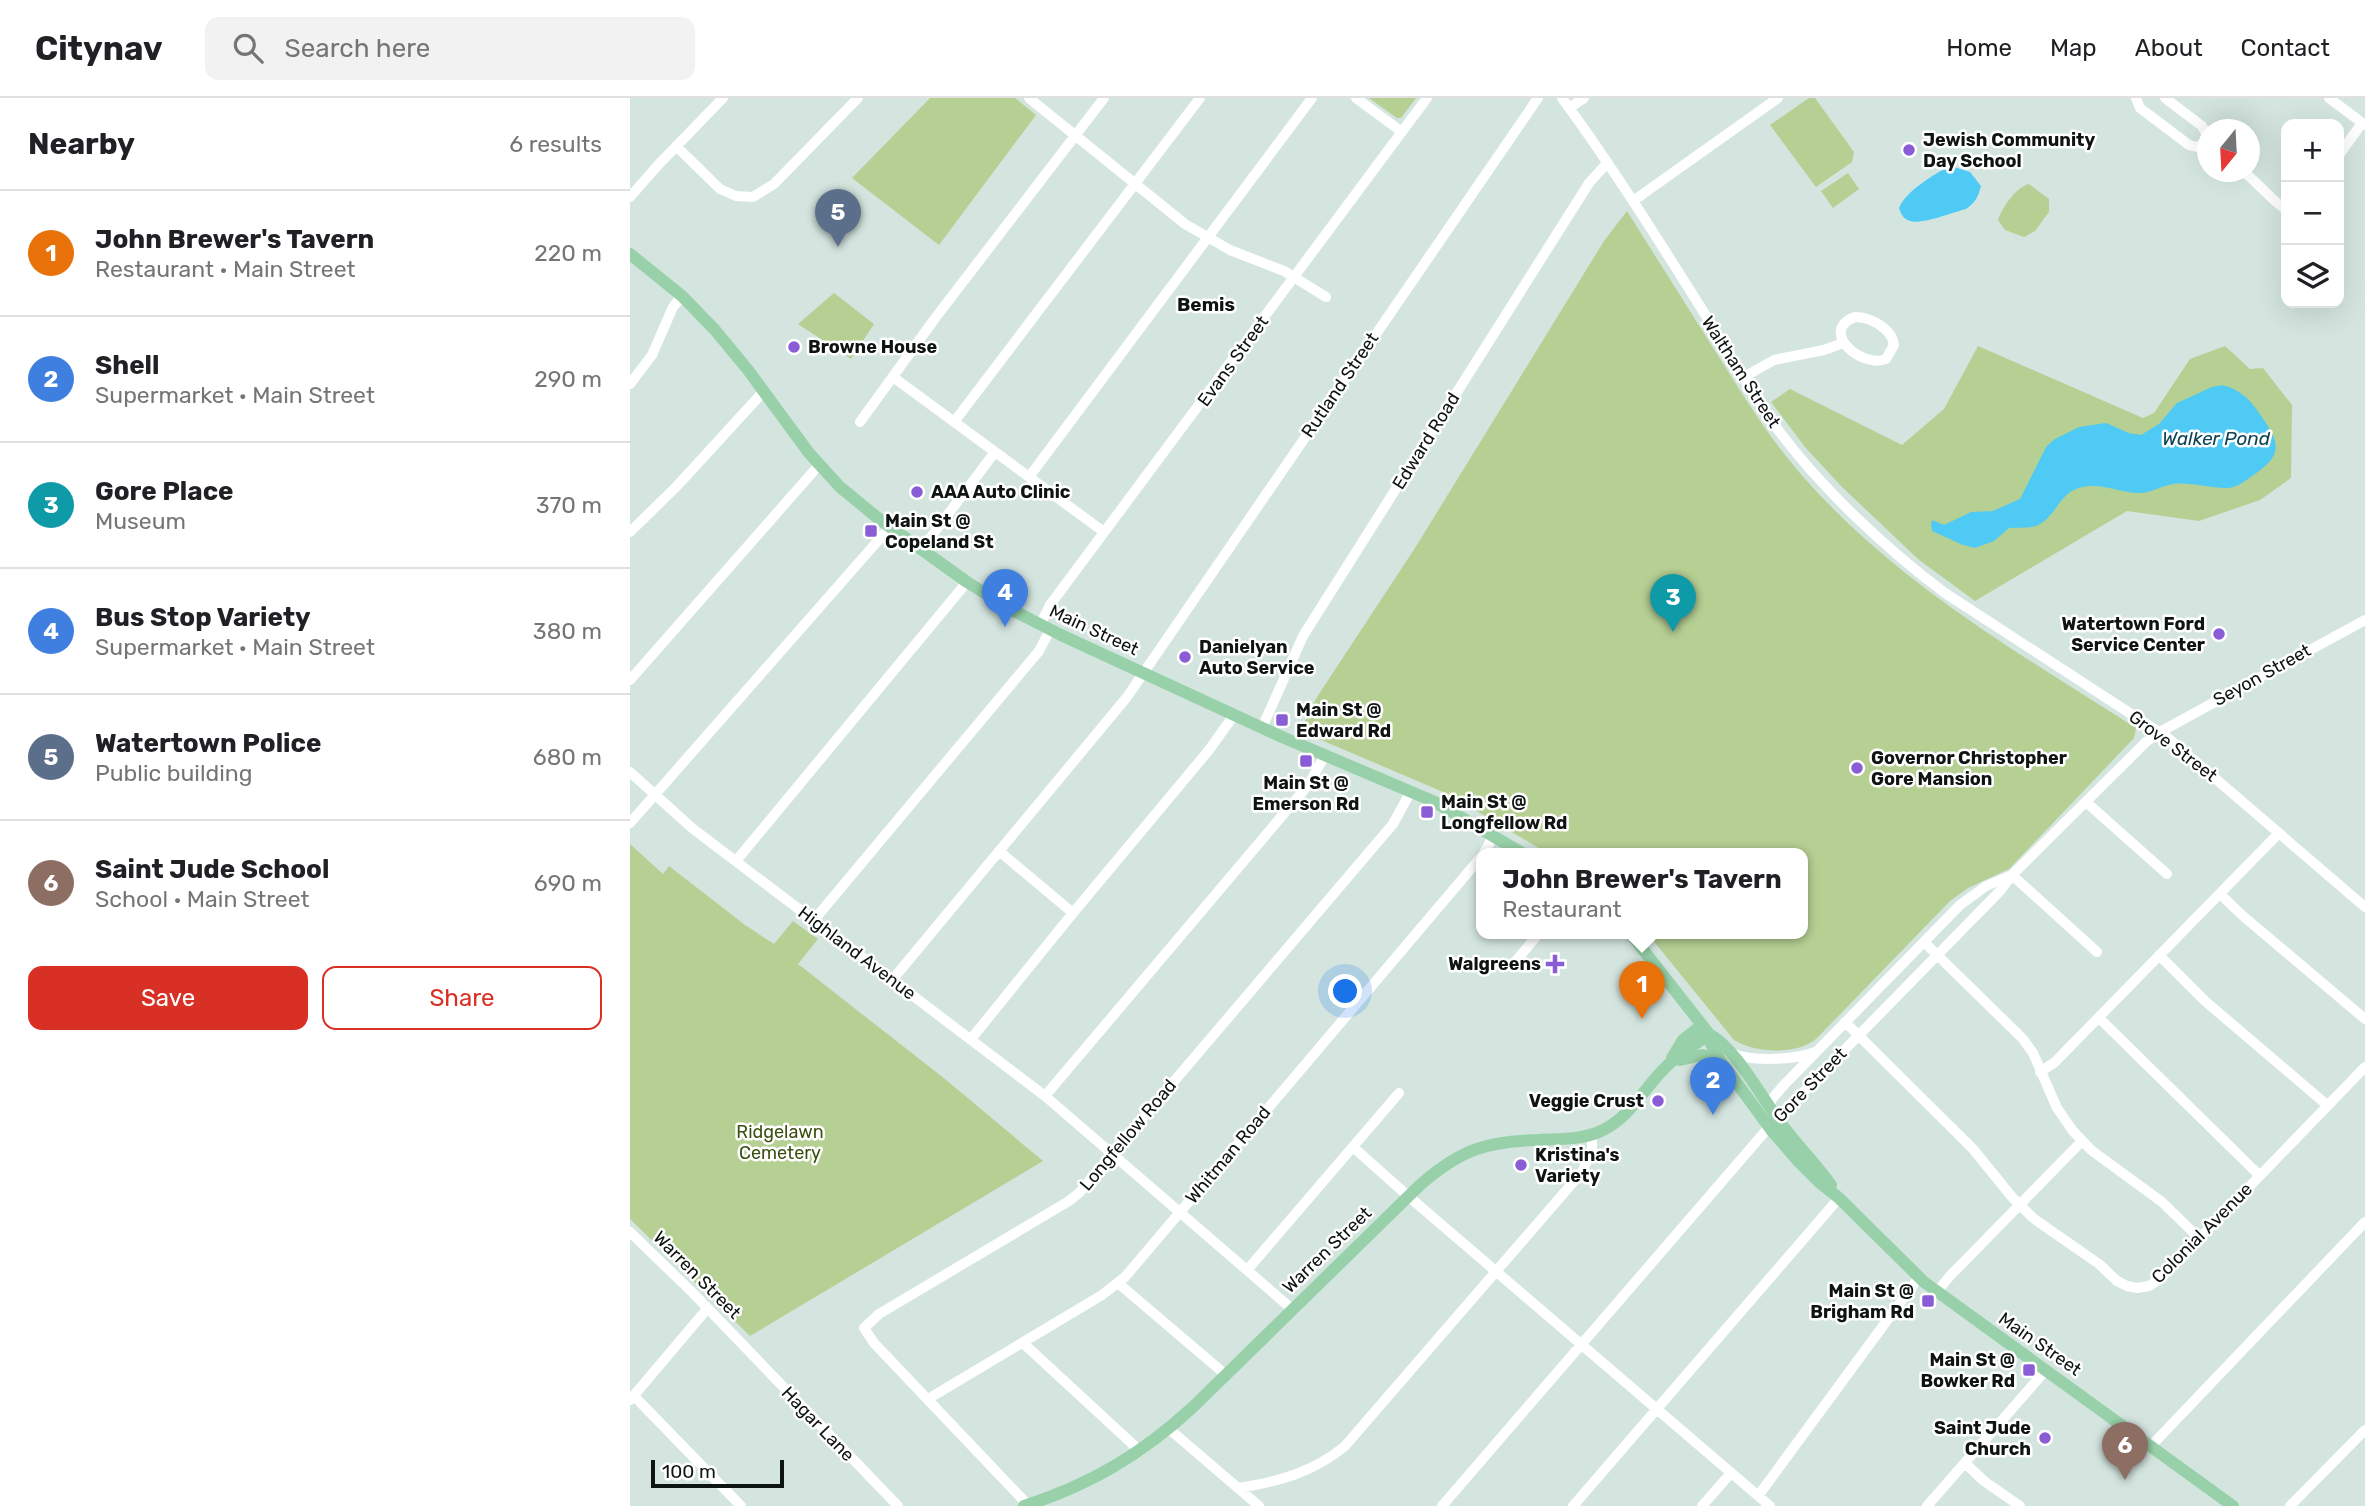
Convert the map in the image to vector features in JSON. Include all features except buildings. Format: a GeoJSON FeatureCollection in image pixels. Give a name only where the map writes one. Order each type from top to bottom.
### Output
{"type":"FeatureCollection","features":[{"type":"Feature","properties":{"kind":"main road","name":"Main Street"},"geometry":{"type":"LineString","coordinates":[[630,254],[682,296],[722,339],[819,465],[890,527],[967,582],[1045,627],[1262,728],[1411,791],[1450,810],[1514,848]]}},
{"type":"Feature","properties":{"kind":"main road","name":"Main Street"},"geometry":{"type":"LineString","coordinates":[[1635,939],[1706,1030],[1713,1048],[1726,1057],[1768,1106],[1773,1123]]}},
{"type":"Feature","properties":{"kind":"main road","name":"Warren Street"},"geometry":{"type":"LineString","coordinates":[[1026,1505],[1089,1482],[1139,1451],[1168,1428],[1226,1375],[1408,1196],[1454,1158],[1474,1149],[1514,1141],[1591,1135],[1617,1121],[1669,1063],[1683,1040],[1706,1030]]}},
{"type":"Feature","properties":{"kind":"main road"},"geometry":{"type":"LineString","coordinates":[[1669,1063],[1698,1056],[1726,1057]]}},
{"type":"Feature","properties":{"kind":"main road","name":"Main Street"},"geometry":{"type":"LineString","coordinates":[[1726,1057],[1773,1123],[1815,1164],[1839,1198],[1919,1277],[2233,1506]]}},
{"type":"Feature","properties":{"kind":"street"},"geometry":{"type":"LineString","coordinates":[[630,197],[723,98]]}},
{"type":"Feature","properties":{"kind":"street"},"geometry":{"type":"LineString","coordinates":[[676,146],[720,188],[736,196],[753,197],[774,184],[858,98]]}},
{"type":"Feature","properties":{"kind":"street"},"geometry":{"type":"LineString","coordinates":[[1029,98],[1178,220],[1208,239],[1294,277],[1326,297]]}},
{"type":"Feature","properties":{"kind":"street"},"geometry":{"type":"LineString","coordinates":[[860,422],[1104,98]]}},
{"type":"Feature","properties":{"kind":"street"},"geometry":{"type":"LineString","coordinates":[[954,422],[1200,98]]}},
{"type":"Feature","properties":{"kind":"street"},"geometry":{"type":"LineString","coordinates":[[1029,477],[1312,98]]}},
{"type":"Feature","properties":{"kind":"street"},"geometry":{"type":"LineString","coordinates":[[1356,98],[1402,132]]}},
{"type":"Feature","properties":{"kind":"street","name":"Evans Street"},"geometry":{"type":"LineString","coordinates":[[814,920],[1038,651],[1050,605],[1427,98]]}},
{"type":"Feature","properties":{"kind":"street","name":"Rutland Street"},"geometry":{"type":"LineString","coordinates":[[892,979],[1128,697],[1538,98]]}},
{"type":"Feature","properties":{"kind":"street","name":"Waltham Street"},"geometry":{"type":"LineString","coordinates":[[1562,98],[1633,201],[1776,427],[1819,480],[1911,567],[1965,607]]}},
{"type":"Feature","properties":{"kind":"street"},"geometry":{"type":"LineString","coordinates":[[1569,108],[1584,98]]}},
{"type":"Feature","properties":{"kind":"street"},"geometry":{"type":"LineString","coordinates":[[1633,201],[1779,98]]}},
{"type":"Feature","properties":{"kind":"street"},"geometry":{"type":"LineString","coordinates":[[2136,98],[2140,108],[2189,145],[2197,148]]}},
{"type":"Feature","properties":{"kind":"street"},"geometry":{"type":"LineString","coordinates":[[2165,98],[2197,122]]}},
{"type":"Feature","properties":{"kind":"street"},"geometry":{"type":"LineString","coordinates":[[2329,98],[2363,124],[2344,149]]}},
{"type":"Feature","properties":{"kind":"street","name":"Edward Road"},"geometry":{"type":"LineString","coordinates":[[1262,728],[1303,636],[1589,183],[1606,163]]}},
{"type":"Feature","properties":{"kind":"street"},"geometry":{"type":"LineString","coordinates":[[2257,182],[2281,206]]}},
{"type":"Feature","properties":{"kind":"street"},"geometry":{"type":"LineString","coordinates":[[630,384],[652,355],[673,307],[682,296]]}},
{"type":"Feature","properties":{"kind":"street"},"geometry":{"type":"LineString","coordinates":[[1861,317],[1889,332],[1894,345],[1890,356],[1876,362],[1850,350],[1843,343],[1843,326],[1850,319],[1861,317]]}},
{"type":"Feature","properties":{"kind":"street"},"geometry":{"type":"LineString","coordinates":[[1744,377],[1774,360],[1824,350],[1843,343]]}},
{"type":"Feature","properties":{"kind":"street"},"geometry":{"type":"LineString","coordinates":[[893,377],[1104,532]]}},
{"type":"Feature","properties":{"kind":"street"},"geometry":{"type":"LineString","coordinates":[[630,532],[677,486],[764,391]]}},
{"type":"Feature","properties":{"kind":"street"},"geometry":{"type":"LineString","coordinates":[[921,550],[995,452]]}},
{"type":"Feature","properties":{"kind":"street"},"geometry":{"type":"LineString","coordinates":[[630,680],[819,465]]}},
{"type":"Feature","properties":{"kind":"street"},"geometry":{"type":"LineString","coordinates":[[630,823],[890,527]]}},
{"type":"Feature","properties":{"kind":"street"},"geometry":{"type":"LineString","coordinates":[[736,861],[967,582]]}},
{"type":"Feature","properties":{"kind":"street","name":"Grove Street"},"geometry":{"type":"LineString","coordinates":[[1965,607],[2160,732],[2365,906]]}},
{"type":"Feature","properties":{"kind":"street","name":"Seyon Street"},"geometry":{"type":"LineString","coordinates":[[2160,732],[2365,620]]}},
{"type":"Feature","properties":{"kind":"street"},"geometry":{"type":"LineString","coordinates":[[971,1039],[1217,740],[1234,715]]}},
{"type":"Feature","properties":{"kind":"street","name":"Gore Street"},"geometry":{"type":"LineString","coordinates":[[1442,1506],[1773,1123],[2000,891],[2012,875],[2146,742],[2160,732]]}},
{"type":"Feature","properties":{"kind":"street"},"geometry":{"type":"LineString","coordinates":[[1045,1096],[1309,784],[1325,755]]}},
{"type":"Feature","properties":{"kind":"street","name":"Highland Avenue"},"geometry":{"type":"LineString","coordinates":[[630,772],[655,796],[736,861],[1045,1096],[1292,1309]]}},
{"type":"Feature","properties":{"kind":"street","name":"Longfellow Road"},"geometry":{"type":"LineString","coordinates":[[1026,1505],[871,1339],[864,1328],[879,1314],[1073,1199],[1393,824],[1411,791]]}},
{"type":"Feature","properties":{"kind":"street"},"geometry":{"type":"LineString","coordinates":[[2086,802],[2167,874]]}},
{"type":"Feature","properties":{"kind":"street"},"geometry":{"type":"LineString","coordinates":[[2040,1072],[2055,1062],[2099,1018],[2279,833]]}},
{"type":"Feature","properties":{"kind":"street","name":"Whitman Road"},"geometry":{"type":"LineString","coordinates":[[1486,848],[1494,835]]}},
{"type":"Feature","properties":{"kind":"street"},"geometry":{"type":"LineString","coordinates":[[999,851],[1073,913]]}},
{"type":"Feature","properties":{"kind":"street","name":"Whitman Road"},"geometry":{"type":"LineString","coordinates":[[928,1399],[1118,1283],[1476,862]]}},
{"type":"Feature","properties":{"kind":"street"},"geometry":{"type":"LineString","coordinates":[[2012,875],[2097,952]]}},
{"type":"Feature","properties":{"kind":"street","name":"Gore Street"},"geometry":{"type":"LineString","coordinates":[[1768,1106],[1783,1086],[1972,894],[2012,875]]}},
{"type":"Feature","properties":{"kind":"street"},"geometry":{"type":"LineString","coordinates":[[2221,895],[2365,1019]]}},
{"type":"Feature","properties":{"kind":"street"},"geometry":{"type":"LineString","coordinates":[[1511,967],[1534,939]]}},
{"type":"Feature","properties":{"kind":"street"},"geometry":{"type":"LineString","coordinates":[[1924,942],[2024,1039],[2057,1108],[2082,1142],[2162,1202],[2199,1238]]}},
{"type":"Feature","properties":{"kind":"street"},"geometry":{"type":"LineString","coordinates":[[2160,955],[2211,1006],[2327,1105]]}},
{"type":"Feature","properties":{"kind":"street"},"geometry":{"type":"LineString","coordinates":[[2099,1018],[2259,1175]]}},
{"type":"Feature","properties":{"kind":"street","name":"Colonial Avenue"},"geometry":{"type":"LineString","coordinates":[[1845,1023],[1980,1156],[2019,1205],[2117,1280],[2137,1288],[2149,1286],[2161,1278],[2365,1067]]}},
{"type":"Feature","properties":{"kind":"street"},"geometry":{"type":"LineString","coordinates":[[1726,1057],[1799,1057],[1818,1051]]}},
{"type":"Feature","properties":{"kind":"street"},"geometry":{"type":"LineString","coordinates":[[1248,1269],[1399,1093]]}},
{"type":"Feature","properties":{"kind":"street"},"geometry":{"type":"LineString","coordinates":[[1238,1488],[1263,1485],[1314,1468],[1345,1446],[1587,1165],[1592,1150],[1591,1135]]}},
{"type":"Feature","properties":{"kind":"street"},"geometry":{"type":"LineString","coordinates":[[1937,1292],[2082,1142]]}},
{"type":"Feature","properties":{"kind":"street"},"geometry":{"type":"LineString","coordinates":[[1353,1147],[1496,1273],[1770,1506]]}},
{"type":"Feature","properties":{"kind":"street"},"geometry":{"type":"LineString","coordinates":[[1573,1506],[1839,1198]]}},
{"type":"Feature","properties":{"kind":"street"},"geometry":{"type":"LineString","coordinates":[[2151,1446],[2365,1222]]}},
{"type":"Feature","properties":{"kind":"street","name":"Warren Street"},"geometry":{"type":"LineString","coordinates":[[632,1238],[738,1342]]}},
{"type":"Feature","properties":{"kind":"street"},"geometry":{"type":"LineString","coordinates":[[1758,1496],[1919,1277]]}},
{"type":"Feature","properties":{"kind":"street"},"geometry":{"type":"LineString","coordinates":[[1118,1283],[1226,1375]]}},
{"type":"Feature","properties":{"kind":"street"},"geometry":{"type":"LineString","coordinates":[[707,1309],[632,1398],[741,1506]]}},
{"type":"Feature","properties":{"kind":"street","name":"Hagar Lane"},"geometry":{"type":"LineString","coordinates":[[738,1342],[898,1506]]}},
{"type":"Feature","properties":{"kind":"street"},"geometry":{"type":"LineString","coordinates":[[1023,1343],[1139,1451]]}},
{"type":"Feature","properties":{"kind":"street"},"geometry":{"type":"LineString","coordinates":[[1927,1506],[2046,1370]]}},
{"type":"Feature","properties":{"kind":"street"},"geometry":{"type":"LineString","coordinates":[[1168,1428],[1259,1506]]}},
{"type":"Feature","properties":{"kind":"street"},"geometry":{"type":"LineString","coordinates":[[2290,1506],[2365,1430]]}},
{"type":"Feature","properties":{"kind":"street"},"geometry":{"type":"LineString","coordinates":[[1965,1463],[1984,1481],[2020,1506]]}},
{"type":"Feature","properties":{"kind":"street"},"geometry":{"type":"LineString","coordinates":[[1702,1506],[1731,1473]]}},
{"type":"Feature","properties":{"kind":"green space"},"geometry":{"type":"Polygon","coordinates":[[[930,98],[1015,98],[1036,115],[939,245],[852,178],[930,98]]]}},
{"type":"Feature","properties":{"kind":"green space"},"geometry":{"type":"Polygon","coordinates":[[[1369,98],[1416,98],[1401,118],[1397,118],[1369,98]]]}},
{"type":"Feature","properties":{"kind":"green space"},"geometry":{"type":"Polygon","coordinates":[[[1809,98],[1815,98],[1854,152],[1852,162],[1816,187],[1770,125],[1809,98]]]}},
{"type":"Feature","properties":{"kind":"green space"},"geometry":{"type":"Polygon","coordinates":[[[1848,173],[1859,189],[1833,208],[1821,191],[1848,173]]]}},
{"type":"Feature","properties":{"kind":"green space"},"geometry":{"type":"Polygon","coordinates":[[[2029,184],[2049,199],[2049,212],[2035,231],[2024,237],[2005,230],[1998,220],[2010,199],[2019,189],[2029,184]]]}},
{"type":"Feature","properties":{"kind":"green space"},"geometry":{"type":"Polygon","coordinates":[[[1627,211],[1766,430],[1799,472],[1875,547],[1958,612],[2136,728],[2134,738],[2009,869],[1968,888],[1950,901],[1818,1037],[1810,1043],[1789,1050],[1753,1048],[1734,1040],[1652,939],[1808,939],[1808,848],[1539,848],[1448,794],[1300,731],[1317,697],[1415,548],[1604,241],[1627,211]]]}},
{"type":"Feature","properties":{"kind":"green space"},"geometry":{"type":"Polygon","coordinates":[[[834,293],[874,324],[851,359],[798,324],[834,293]]]}},
{"type":"Feature","properties":{"kind":"green space"},"geometry":{"type":"Polygon","coordinates":[[[1978,346],[2143,418],[2154,413],[2190,359],[2225,346],[2250,369],[2263,368],[2292,405],[2291,478],[2260,500],[2199,521],[2127,511],[1975,601],[1918,559],[1841,486],[1805,447],[1771,402],[1790,389],[1902,445],[1944,409],[1978,346]]]}},
{"type":"Feature","properties":{"kind":"green space","name":"Ridgelawn Cemetery"},"geometry":{"type":"Polygon","coordinates":[[[630,844],[663,874],[669,866],[774,944],[793,921],[818,939],[798,964],[945,1079],[1043,1161],[750,1336],[630,1219],[630,844]]]}},
{"type":"Feature","properties":{"kind":"water"},"geometry":{"type":"Polygon","coordinates":[[[1951,166],[1970,172],[1981,186],[1972,204],[1966,209],[1929,220],[1915,222],[1904,218],[1899,208],[1907,196],[1929,178],[1951,166]]]}},
{"type":"Feature","properties":{"kind":"water","name":"Walker Pond"},"geometry":{"type":"Polygon","coordinates":[[[2222,385],[2244,395],[2252,403],[2271,431],[2276,446],[2271,460],[2238,485],[2226,488],[2173,484],[2142,493],[2087,486],[2067,495],[2042,523],[2033,527],[2009,528],[1994,541],[1975,548],[1932,531],[1932,520],[1944,525],[1971,512],[1993,511],[2020,499],[2046,447],[2055,439],[2079,427],[2106,423],[2141,435],[2159,424],[2177,403],[2222,385]]]}},
{"type":"Feature","properties":{"kind":"place","name":"Jewish Community Day School"},"geometry":{"type":"Point","coordinates":[1909,150]}},
{"type":"Feature","properties":{"kind":"place","name":"Watertown Police"},"geometry":{"type":"Point","coordinates":[838,247]}},
{"type":"Feature","properties":{"kind":"place","name":"Browne House"},"geometry":{"type":"Point","coordinates":[794,347]}},
{"type":"Feature","properties":{"kind":"place","name":"AAA Auto Clinic"},"geometry":{"type":"Point","coordinates":[917,492]}},
{"type":"Feature","properties":{"kind":"place","name":"Main St @ Copeland St"},"geometry":{"type":"Point","coordinates":[871,531]}},
{"type":"Feature","properties":{"kind":"place","name":"Bus Stop Variety"},"geometry":{"type":"Point","coordinates":[1005,627]}},
{"type":"Feature","properties":{"kind":"place","name":"Gore Place"},"geometry":{"type":"Point","coordinates":[1673,632]}},
{"type":"Feature","properties":{"kind":"place","name":"Watertown Ford Service Center"},"geometry":{"type":"Point","coordinates":[2219,634]}},
{"type":"Feature","properties":{"kind":"place","name":"Danielyan Auto Service"},"geometry":{"type":"Point","coordinates":[1185,657]}},
{"type":"Feature","properties":{"kind":"place","name":"Main St @ Edward Rd"},"geometry":{"type":"Point","coordinates":[1282,720]}},
{"type":"Feature","properties":{"kind":"place","name":"Main St @ Emerson Rd"},"geometry":{"type":"Point","coordinates":[1306,761]}},
{"type":"Feature","properties":{"kind":"place","name":"Governor Christopher Gore Mansion"},"geometry":{"type":"Point","coordinates":[1857,768]}},
{"type":"Feature","properties":{"kind":"place","name":"Main St @ Longfellow Rd"},"geometry":{"type":"Point","coordinates":[1427,812]}},
{"type":"Feature","properties":{"kind":"place","name":"Walgreens"},"geometry":{"type":"Point","coordinates":[1555,964]}},
{"type":"Feature","properties":{"kind":"place","name":"John Brewer's Tavern"},"geometry":{"type":"Point","coordinates":[1642,1019]}},
{"type":"Feature","properties":{"kind":"place","name":"Veggie Crust"},"geometry":{"type":"Point","coordinates":[1658,1101]}},
{"type":"Feature","properties":{"kind":"place","name":"Shell"},"geometry":{"type":"Point","coordinates":[1713,1115]}},
{"type":"Feature","properties":{"kind":"place","name":"Kristina's Variety"},"geometry":{"type":"Point","coordinates":[1521,1165]}},
{"type":"Feature","properties":{"kind":"place","name":"Main St @ Brigham Rd"},"geometry":{"type":"Point","coordinates":[1928,1301]}},
{"type":"Feature","properties":{"kind":"place","name":"Main St @ Bowker Rd"},"geometry":{"type":"Point","coordinates":[2029,1370]}},
{"type":"Feature","properties":{"kind":"place","name":"Saint Jude Church"},"geometry":{"type":"Point","coordinates":[2045,1438]}},
{"type":"Feature","properties":{"kind":"place","name":"Saint Jude School"},"geometry":{"type":"Point","coordinates":[2125,1480]}},
{"type":"Feature","properties":{"kind":"district","name":"Bemis"},"geometry":{"type":"Point","coordinates":[1206,304]}}]}
